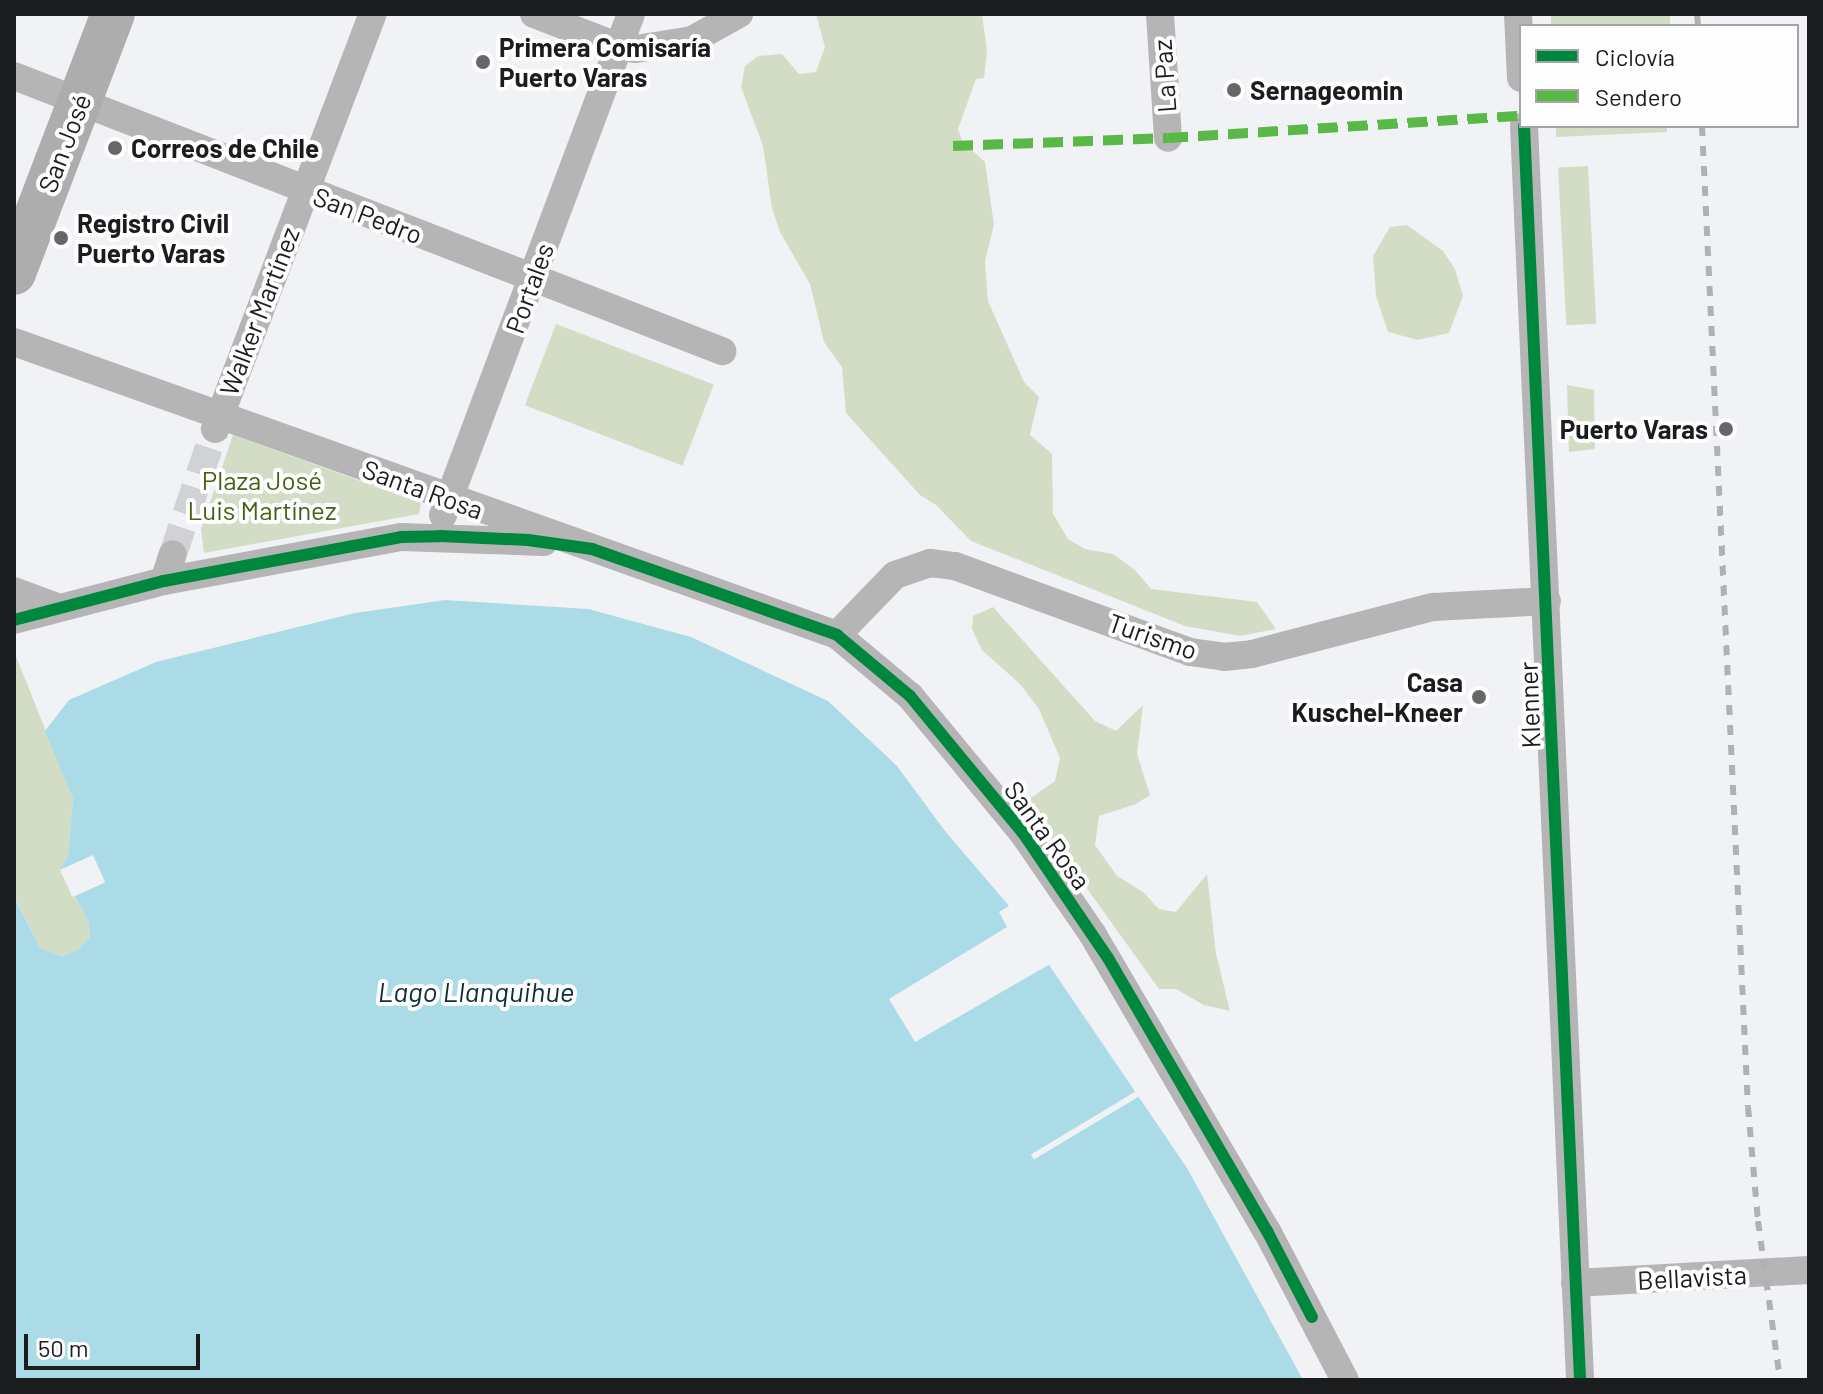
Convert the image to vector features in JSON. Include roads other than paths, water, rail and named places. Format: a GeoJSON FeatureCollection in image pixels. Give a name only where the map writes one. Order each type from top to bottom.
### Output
{"type":"FeatureCollection","features":[{"type":"Feature","properties":{"kind":"main road","name":"San José"},"geometry":{"type":"LineString","coordinates":[[14,273],[69,99],[90,14]]}},
{"type":"Feature","properties":{"kind":"main road","name":"San José"},"geometry":{"type":"LineString","coordinates":[[14,212],[113,14]]}},
{"type":"Feature","properties":{"kind":"street","name":"Walker Martínez"},"geometry":{"type":"LineString","coordinates":[[217,422],[373,14]]}},
{"type":"Feature","properties":{"kind":"street"},"geometry":{"type":"LineString","coordinates":[[534,14],[619,47],[674,45],[713,32],[739,14]]}},
{"type":"Feature","properties":{"kind":"street","name":"Portales"},"geometry":{"type":"LineString","coordinates":[[401,537],[433,526],[451,499],[631,14]]}},
{"type":"Feature","properties":{"kind":"street","name":"La Paz"},"geometry":{"type":"LineString","coordinates":[[1160,14],[1168,138]]}},
{"type":"Feature","properties":{"kind":"street"},"geometry":{"type":"LineString","coordinates":[[1518,14],[1519,35]]}},
{"type":"Feature","properties":{"kind":"street","name":"San Pedro"},"geometry":{"type":"LineString","coordinates":[[14,76],[722,351]]}},
{"type":"Feature","properties":{"kind":"street","name":"Klenner"},"geometry":{"type":"LineString","coordinates":[[1524,128],[1580,1380]]}},
{"type":"Feature","properties":{"kind":"street","name":"Santa Rosa"},"geometry":{"type":"LineString","coordinates":[[14,342],[217,422],[451,499],[837,635],[910,696],[1023,833],[1093,935],[1267,1231],[1345,1380]]}},
{"type":"Feature","properties":{"kind":"street"},"geometry":{"type":"LineString","coordinates":[[14,620],[164,581],[401,537],[528,540],[592,549]]}},
{"type":"Feature","properties":{"kind":"street"},"geometry":{"type":"LineString","coordinates":[[164,581],[173,554]]}},
{"type":"Feature","properties":{"kind":"street","name":"Turismo"},"geometry":{"type":"LineString","coordinates":[[837,635],[895,575],[930,563],[955,566],[1190,652],[1224,657],[1252,654],[1433,607],[1547,601]]}},
{"type":"Feature","properties":{"kind":"street"},"geometry":{"type":"LineString","coordinates":[[14,591],[57,607]]}},
{"type":"Feature","properties":{"kind":"street","name":"Bellavista"},"geometry":{"type":"LineString","coordinates":[[1575,1283],[1809,1270]]}},
{"type":"Feature","properties":{"kind":"water","name":"Lago Llanquihue"},"geometry":{"type":"Polygon","coordinates":[[[445,600],[588,609],[691,637],[828,701],[897,766],[945,831],[1009,906],[1187,1168],[1303,1380],[14,1380],[14,897],[41,949],[61,956],[77,950],[90,938],[88,920],[60,870],[68,855],[73,799],[45,731],[69,700],[156,662],[355,613],[445,600]]]}},
{"type":"Feature","properties":{"kind":"tunnel"},"geometry":{"type":"LineString","coordinates":[[173,554],[215,429]]}},
{"type":"Feature","properties":{"kind":"railway"},"geometry":{"type":"LineString","coordinates":[[1697,14],[1698,24]]}},
{"type":"Feature","properties":{"kind":"railway"},"geometry":{"type":"LineString","coordinates":[[1702,128],[1748,1107],[1758,1221],[1780,1380]]}},
{"type":"Feature","properties":{"kind":"place","name":"Primera Comisaría Puerto Varas"},"geometry":{"type":"Point","coordinates":[483,62]}},
{"type":"Feature","properties":{"kind":"place","name":"Sernageomin"},"geometry":{"type":"Point","coordinates":[1234,90]}},
{"type":"Feature","properties":{"kind":"place","name":"Correos de Chile"},"geometry":{"type":"Point","coordinates":[115,148]}},
{"type":"Feature","properties":{"kind":"place","name":"Registro Civil Puerto Varas"},"geometry":{"type":"Point","coordinates":[61,238]}},
{"type":"Feature","properties":{"kind":"place","name":"Puerto Varas"},"geometry":{"type":"Point","coordinates":[1726,429]}},
{"type":"Feature","properties":{"kind":"place","name":"Casa Kuschel-Kneer"},"geometry":{"type":"Point","coordinates":[1479,697]}},
{"type":"Feature","properties":{"kind":"park label","name":"Plaza José Luis Martínez"},"geometry":{"type":"Point","coordinates":[262,495]}}]}
